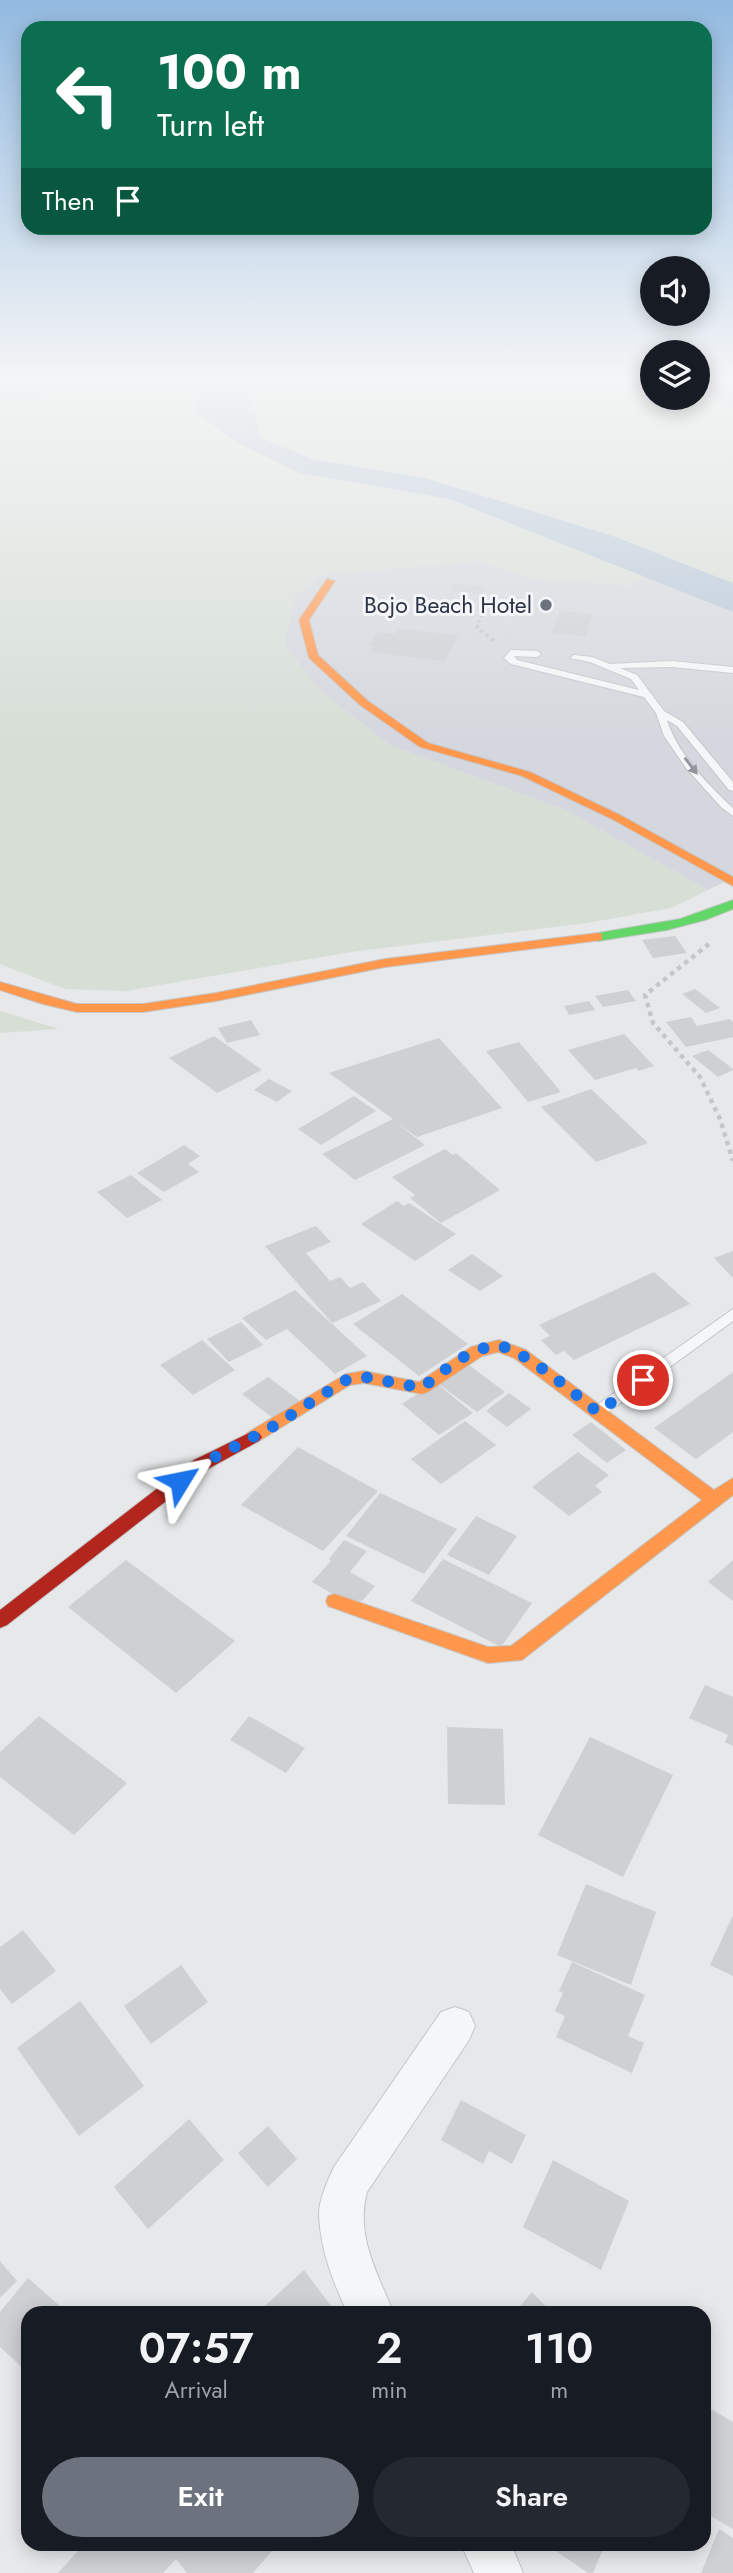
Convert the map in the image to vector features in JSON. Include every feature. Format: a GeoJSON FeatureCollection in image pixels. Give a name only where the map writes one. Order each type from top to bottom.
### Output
{"type":"FeatureCollection","features":[{"type":"Feature","properties":{"kind":"street"},"geometry":{"type":"LineString","coordinates":[[330,581],[304,620],[313,656],[364,703],[424,745],[526,774],[616,817],[733,882]]}},
{"type":"Feature","properties":{"kind":"street"},"geometry":{"type":"LineString","coordinates":[[0,986],[42,1001],[112,1008],[219,996],[357,967],[610,935],[713,916],[733,904]]}},
{"type":"Feature","properties":{"kind":"street"},"geometry":{"type":"LineString","coordinates":[[0,1620],[200,1465],[272,1427],[346,1380],[364,1377],[422,1388],[477,1351],[499,1346],[520,1354],[715,1500]]}},
{"type":"Feature","properties":{"kind":"street"},"geometry":{"type":"LineString","coordinates":[[335,1601],[488,1655],[515,1654],[733,1485]]}},
{"type":"Feature","properties":{"kind":"street"},"geometry":{"type":"LineString","coordinates":[[368,2306],[350,2269],[340,2212],[349,2182],[456,2026]]}},
{"type":"Feature","properties":{"kind":"street"},"geometry":{"type":"LineString","coordinates":[[488,2551],[499,2573]]}},
{"type":"Feature","properties":{"kind":"lane"},"geometry":{"type":"LineString","coordinates":[[537,654],[511,653],[508,658],[514,662],[648,695]]}},
{"type":"Feature","properties":{"kind":"lane"},"geometry":{"type":"LineString","coordinates":[[574,658],[592,660],[634,677],[661,713],[681,724],[733,788]]}},
{"type":"Feature","properties":{"kind":"lane"},"geometry":{"type":"LineString","coordinates":[[586,680],[608,666],[645,662],[692,664],[733,670]]}},
{"type":"Feature","properties":{"kind":"lane"},"geometry":{"type":"LineString","coordinates":[[661,713],[663,728],[696,773],[733,813]]}},
{"type":"Feature","properties":{"kind":"lane"},"geometry":{"type":"LineString","coordinates":[[598,1412],[733,1314]]}},
{"type":"Feature","properties":{"kind":"path"},"geometry":{"type":"LineString","coordinates":[[482,615],[477,628],[511,653]]}},
{"type":"Feature","properties":{"kind":"path"},"geometry":{"type":"LineString","coordinates":[[713,916],[717,938],[645,996],[653,1023],[700,1077],[720,1119],[733,1161]]}},
{"type":"Feature","properties":{"kind":"shaded area"},"geometry":{"type":"Polygon","coordinates":[[[0,501],[454,501],[645,576],[630,585],[529,578],[479,561],[319,575],[294,596],[285,644],[316,687],[389,745],[565,810],[708,890],[671,908],[587,923],[351,952],[125,991],[65,989],[0,964],[0,501]]]}},
{"type":"Feature","properties":{"kind":"shaded area"},"geometry":{"type":"Polygon","coordinates":[[[500,501],[733,501],[733,583],[613,536],[500,501]]]}},
{"type":"Feature","properties":{"kind":"shaded area"},"geometry":{"type":"Polygon","coordinates":[[[479,561],[529,578],[630,585],[645,576],[733,612],[733,878],[708,890],[565,810],[389,745],[316,687],[285,644],[294,596],[319,575],[479,561]]]}},
{"type":"Feature","properties":{"kind":"shaded area"},"geometry":{"type":"Polygon","coordinates":[[[0,1011],[59,1029],[0,1033],[0,1011]]]}},
{"type":"Feature","properties":{"kind":"water"},"geometry":{"type":"Polygon","coordinates":[[[454,501],[500,501],[613,536],[733,583],[733,612],[454,501]]]}},
{"type":"Feature","properties":{"kind":"building"},"geometry":{"type":"Polygon","coordinates":[[[454,584],[484,586],[482,594],[451,591],[454,584]]]}},
{"type":"Feature","properties":{"kind":"building"},"geometry":{"type":"Polygon","coordinates":[[[560,611],[593,614],[586,636],[552,633],[560,611]]]}},
{"type":"Feature","properties":{"kind":"building"},"geometry":{"type":"Polygon","coordinates":[[[398,629],[458,635],[445,661],[370,652],[374,646],[369,645],[377,632],[395,634],[398,629]]]}},
{"type":"Feature","properties":{"kind":"building"},"geometry":{"type":"Polygon","coordinates":[[[675,936],[687,953],[653,958],[642,940],[675,936]]]}},
{"type":"Feature","properties":{"kind":"building"},"geometry":{"type":"Polygon","coordinates":[[[695,989],[720,1008],[706,1013],[682,994],[695,989]]]}},
{"type":"Feature","properties":{"kind":"building"},"geometry":{"type":"Polygon","coordinates":[[[628,990],[636,1001],[603,1007],[595,996],[628,990]]]}},
{"type":"Feature","properties":{"kind":"building"},"geometry":{"type":"Polygon","coordinates":[[[589,1001],[595,1010],[569,1015],[564,1006],[589,1001]]]}},
{"type":"Feature","properties":{"kind":"building"},"geometry":{"type":"Polygon","coordinates":[[[691,1017],[697,1026],[730,1019],[733,1022],[733,1037],[686,1047],[666,1022],[691,1017]]]}},
{"type":"Feature","properties":{"kind":"building"},"geometry":{"type":"Polygon","coordinates":[[[251,1020],[260,1035],[227,1043],[218,1028],[251,1020]]]}},
{"type":"Feature","properties":{"kind":"building"},"geometry":{"type":"Polygon","coordinates":[[[624,1034],[654,1066],[638,1071],[636,1068],[595,1080],[568,1050],[624,1034]]]}},
{"type":"Feature","properties":{"kind":"building"},"geometry":{"type":"Polygon","coordinates":[[[214,1036],[262,1070],[217,1093],[169,1058],[214,1036]]]}},
{"type":"Feature","properties":{"kind":"building"},"geometry":{"type":"Polygon","coordinates":[[[439,1038],[502,1108],[417,1137],[396,1122],[425,1145],[355,1180],[322,1154],[393,1119],[329,1073],[439,1038]]]}},
{"type":"Feature","properties":{"kind":"building"},"geometry":{"type":"Polygon","coordinates":[[[519,1042],[561,1092],[528,1102],[486,1051],[519,1042]]]}},
{"type":"Feature","properties":{"kind":"building"},"geometry":{"type":"Polygon","coordinates":[[[708,1050],[733,1070],[718,1077],[692,1056],[708,1050]]]}},
{"type":"Feature","properties":{"kind":"building"},"geometry":{"type":"Polygon","coordinates":[[[269,1079],[292,1091],[277,1102],[254,1090],[269,1079]]]}},
{"type":"Feature","properties":{"kind":"building"},"geometry":{"type":"Polygon","coordinates":[[[591,1089],[648,1143],[596,1162],[541,1107],[591,1089]]]}},
{"type":"Feature","properties":{"kind":"building"},"geometry":{"type":"Polygon","coordinates":[[[354,1096],[376,1111],[321,1145],[298,1129],[354,1096]]]}},
{"type":"Feature","properties":{"kind":"building"},"geometry":{"type":"Polygon","coordinates":[[[184,1145],[200,1156],[188,1164],[199,1172],[164,1192],[137,1173],[184,1145]]]}},
{"type":"Feature","properties":{"kind":"building"},"geometry":{"type":"Polygon","coordinates":[[[445,1149],[453,1155],[456,1153],[500,1190],[441,1223],[410,1198],[415,1195],[392,1177],[445,1149]]]}},
{"type":"Feature","properties":{"kind":"building"},"geometry":{"type":"Polygon","coordinates":[[[131,1175],[162,1200],[127,1218],[97,1192],[131,1175]]]}},
{"type":"Feature","properties":{"kind":"building"},"geometry":{"type":"Polygon","coordinates":[[[397,1201],[404,1206],[409,1203],[456,1234],[415,1261],[361,1224],[397,1201]]]}},
{"type":"Feature","properties":{"kind":"building"},"geometry":{"type":"Polygon","coordinates":[[[316,1226],[331,1242],[306,1253],[330,1281],[340,1277],[350,1288],[363,1282],[381,1301],[332,1323],[265,1246],[316,1226]]]}},
{"type":"Feature","properties":{"kind":"building"},"geometry":{"type":"Polygon","coordinates":[[[733,1251],[733,1278],[714,1258],[733,1251]]]}},
{"type":"Feature","properties":{"kind":"building"},"geometry":{"type":"Polygon","coordinates":[[[472,1254],[503,1276],[480,1291],[448,1270],[472,1254]]]}},
{"type":"Feature","properties":{"kind":"building"},"geometry":{"type":"Polygon","coordinates":[[[654,1272],[690,1304],[574,1360],[564,1351],[556,1355],[541,1340],[550,1336],[539,1325],[654,1272]]]}},
{"type":"Feature","properties":{"kind":"building"},"geometry":{"type":"Polygon","coordinates":[[[295,1290],[367,1356],[335,1374],[287,1329],[266,1340],[242,1318],[295,1290]]]}},
{"type":"Feature","properties":{"kind":"building"},"geometry":{"type":"Polygon","coordinates":[[[402,1294],[468,1344],[419,1376],[353,1324],[402,1294]]]}},
{"type":"Feature","properties":{"kind":"building"},"geometry":{"type":"Polygon","coordinates":[[[241,1322],[263,1345],[229,1362],[207,1339],[241,1322]]]}},
{"type":"Feature","properties":{"kind":"building"},"geometry":{"type":"Polygon","coordinates":[[[202,1340],[235,1370],[193,1395],[160,1365],[202,1340]]]}},
{"type":"Feature","properties":{"kind":"building"},"geometry":{"type":"Polygon","coordinates":[[[469,1365],[505,1392],[477,1412],[440,1385],[469,1365]]]}},
{"type":"Feature","properties":{"kind":"building"},"geometry":{"type":"Polygon","coordinates":[[[733,1372],[733,1432],[696,1459],[654,1428],[733,1372]]]}},
{"type":"Feature","properties":{"kind":"building"},"geometry":{"type":"Polygon","coordinates":[[[268,1377],[300,1401],[274,1419],[242,1394],[268,1377]]]}},
{"type":"Feature","properties":{"kind":"building"},"geometry":{"type":"Polygon","coordinates":[[[435,1382],[473,1413],[439,1435],[402,1404],[435,1382]]]}},
{"type":"Feature","properties":{"kind":"building"},"geometry":{"type":"Polygon","coordinates":[[[509,1393],[531,1409],[507,1427],[486,1411],[509,1393]]]}},
{"type":"Feature","properties":{"kind":"building"},"geometry":{"type":"Polygon","coordinates":[[[465,1421],[496,1445],[441,1484],[411,1459],[465,1421]]]}},
{"type":"Feature","properties":{"kind":"building"},"geometry":{"type":"Polygon","coordinates":[[[591,1422],[626,1450],[607,1463],[572,1435],[591,1422]]]}},
{"type":"Feature","properties":{"kind":"building"},"geometry":{"type":"Polygon","coordinates":[[[298,1447],[378,1491],[323,1551],[241,1505],[298,1447]]]}},
{"type":"Feature","properties":{"kind":"building"},"geometry":{"type":"Polygon","coordinates":[[[578,1452],[609,1475],[595,1486],[602,1492],[569,1516],[532,1487],[578,1452]]]}},
{"type":"Feature","properties":{"kind":"building"},"geometry":{"type":"Polygon","coordinates":[[[380,1493],[457,1529],[424,1574],[346,1536],[380,1493]]]}},
{"type":"Feature","properties":{"kind":"building"},"geometry":{"type":"Polygon","coordinates":[[[476,1516],[517,1536],[489,1575],[447,1555],[476,1516]]]}},
{"type":"Feature","properties":{"kind":"building"},"geometry":{"type":"Polygon","coordinates":[[[344,1540],[367,1551],[350,1572],[375,1586],[362,1601],[343,1600],[312,1582],[331,1561],[329,1559],[344,1540]]]}},
{"type":"Feature","properties":{"kind":"building"},"geometry":{"type":"Polygon","coordinates":[[[443,1559],[532,1603],[501,1647],[411,1601],[443,1559]]]}},
{"type":"Feature","properties":{"kind":"building"},"geometry":{"type":"Polygon","coordinates":[[[126,1560],[235,1641],[176,1693],[68,1607],[126,1560]]]}},
{"type":"Feature","properties":{"kind":"building"},"geometry":{"type":"Polygon","coordinates":[[[733,1560],[733,1601],[708,1582],[733,1560]]]}},
{"type":"Feature","properties":{"kind":"building"},"geometry":{"type":"Polygon","coordinates":[[[705,1685],[733,1697],[733,1746],[725,1742],[728,1735],[689,1718],[705,1685]]]}},
{"type":"Feature","properties":{"kind":"building"},"geometry":{"type":"Polygon","coordinates":[[[39,1716],[127,1783],[74,1835],[0,1777],[0,1752],[39,1716]]]}},
{"type":"Feature","properties":{"kind":"building"},"geometry":{"type":"Polygon","coordinates":[[[249,1716],[305,1748],[286,1773],[230,1740],[249,1716]]]}},
{"type":"Feature","properties":{"kind":"building"},"geometry":{"type":"Polygon","coordinates":[[[447,1727],[503,1729],[505,1805],[448,1804],[447,1727]]]}},
{"type":"Feature","properties":{"kind":"building"},"geometry":{"type":"Polygon","coordinates":[[[590,1737],[673,1775],[623,1877],[538,1835],[590,1737]]]}},
{"type":"Feature","properties":{"kind":"building"},"geometry":{"type":"Polygon","coordinates":[[[586,1884],[656,1912],[631,1985],[557,1955],[586,1884]]]}},
{"type":"Feature","properties":{"kind":"building"},"geometry":{"type":"Polygon","coordinates":[[[733,1915],[733,1976],[710,1965],[733,1915]]]}},
{"type":"Feature","properties":{"kind":"building"},"geometry":{"type":"Polygon","coordinates":[[[23,1930],[56,1971],[12,2004],[0,1989],[0,1947],[23,1930]]]}},
{"type":"Feature","properties":{"kind":"building"},"geometry":{"type":"Polygon","coordinates":[[[572,1962],[645,1995],[628,2036],[644,2043],[632,2073],[556,2037],[565,2016],[555,2011],[563,1993],[559,1991],[572,1962]]]}},
{"type":"Feature","properties":{"kind":"building"},"geometry":{"type":"Polygon","coordinates":[[[181,1965],[208,2002],[151,2044],[124,2006],[181,1965]]]}},
{"type":"Feature","properties":{"kind":"building"},"geometry":{"type":"Polygon","coordinates":[[[80,2001],[144,2086],[79,2136],[17,2048],[80,2001]]]}},
{"type":"Feature","properties":{"kind":"building"},"geometry":{"type":"Polygon","coordinates":[[[461,2100],[526,2135],[512,2164],[489,2151],[483,2164],[441,2140],[461,2100]]]}},
{"type":"Feature","properties":{"kind":"building"},"geometry":{"type":"Polygon","coordinates":[[[189,2119],[224,2160],[148,2229],[114,2187],[189,2119]]]}},
{"type":"Feature","properties":{"kind":"building"},"geometry":{"type":"Polygon","coordinates":[[[268,2126],[297,2159],[268,2187],[238,2153],[268,2126]]]}},
{"type":"Feature","properties":{"kind":"building"},"geometry":{"type":"Polygon","coordinates":[[[553,2160],[629,2201],[601,2270],[523,2227],[553,2160]]]}},
{"type":"Feature","properties":{"kind":"building"},"geometry":{"type":"Polygon","coordinates":[[[0,2261],[17,2281],[0,2298],[0,2261]]]}},
{"type":"Feature","properties":{"kind":"building"},"geometry":{"type":"Polygon","coordinates":[[[304,2270],[331,2306],[265,2306],[304,2270]]]}},
{"type":"Feature","properties":{"kind":"building"},"geometry":{"type":"Polygon","coordinates":[[[28,2278],[60,2306],[21,2306],[21,2366],[0,2347],[0,2312],[28,2278]]]}},
{"type":"Feature","properties":{"kind":"building"},"geometry":{"type":"Polygon","coordinates":[[[532,2292],[545,2306],[520,2306],[532,2292]]]}},
{"type":"Feature","properties":{"kind":"building"},"geometry":{"type":"Polygon","coordinates":[[[711,2409],[733,2422],[733,2529],[711,2516],[711,2409]]]}},
{"type":"Feature","properties":{"kind":"building"},"geometry":{"type":"Polygon","coordinates":[[[719,2529],[733,2538],[733,2573],[701,2573],[719,2529]]]}},
{"type":"Feature","properties":{"kind":"building"},"geometry":{"type":"Polygon","coordinates":[[[78,2551],[272,2551],[253,2573],[187,2573],[176,2559],[163,2573],[58,2573],[78,2551]]]}},
{"type":"Feature","properties":{"kind":"building"},"geometry":{"type":"Polygon","coordinates":[[[556,2551],[602,2551],[593,2573],[588,2573],[556,2551]]]}},
{"type":"Feature","properties":{"kind":"traffic: fast"},"geometry":{"type":"LineString","coordinates":[[598,937],[684,922],[733,904]]}},
{"type":"Feature","properties":{"kind":"traffic: slow"},"geometry":{"type":"LineString","coordinates":[[330,581],[304,620],[313,656],[364,703],[424,745],[526,774],[616,817],[733,882]]}},
{"type":"Feature","properties":{"kind":"traffic: slow"},"geometry":{"type":"LineString","coordinates":[[0,986],[47,1002],[77,1008],[143,1008],[216,997],[385,963],[598,937]]}},
{"type":"Feature","properties":{"kind":"traffic: slow"},"geometry":{"type":"LineString","coordinates":[[253,1437],[346,1380],[364,1377],[422,1388],[477,1351],[499,1346],[520,1354],[715,1500]]}},
{"type":"Feature","properties":{"kind":"traffic: slow"},"geometry":{"type":"LineString","coordinates":[[335,1601],[488,1655],[515,1654],[733,1485]]}},
{"type":"Feature","properties":{"kind":"traffic: jam"},"geometry":{"type":"LineString","coordinates":[[0,1620],[200,1465],[253,1437]]}},
{"type":"Feature","properties":{"kind":"place","name":"Bojo Beach Hotel"},"geometry":{"type":"Point","coordinates":[546,605]}},
{"type":"Feature","properties":{"kind":"route"},"geometry":{"type":"LineString","coordinates":[[180,1481],[200,1465],[272,1427],[346,1380],[364,1377],[422,1388],[477,1351],[499,1346],[520,1354],[598,1412],[643,1380]]}}]}
